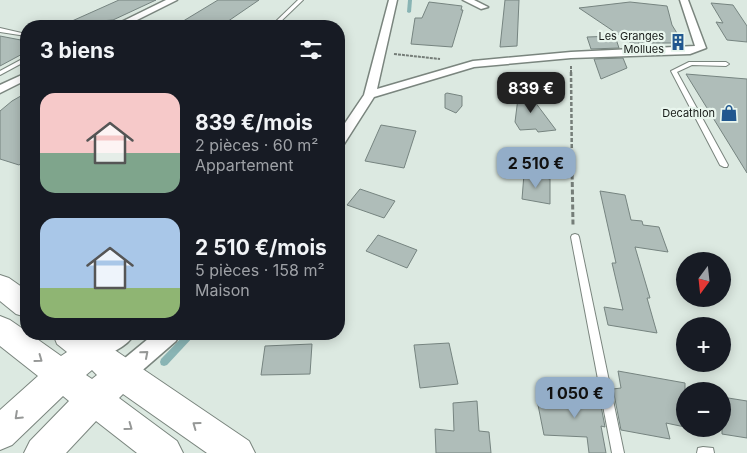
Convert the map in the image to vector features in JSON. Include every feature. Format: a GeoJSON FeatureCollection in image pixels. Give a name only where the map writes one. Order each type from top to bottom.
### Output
{"type":"FeatureCollection","features":[{"type":"Feature","properties":{"kind":"main road"},"geometry":{"type":"LineString","coordinates":[[0,286],[20,301]]}},
{"type":"Feature","properties":{"kind":"main road"},"geometry":{"type":"LineString","coordinates":[[0,329],[165,453]]}},
{"type":"Feature","properties":{"kind":"main road"},"geometry":{"type":"LineString","coordinates":[[76,340],[236,453]]}},
{"type":"Feature","properties":{"kind":"main road"},"geometry":{"type":"LineString","coordinates":[[0,433],[62,375],[92,351]]}},
{"type":"Feature","properties":{"kind":"main road"},"geometry":{"type":"LineString","coordinates":[[42,453],[93,400],[122,374]]}},
{"type":"Feature","properties":{"kind":"street"},"geometry":{"type":"LineString","coordinates":[[131,20],[173,0]]}},
{"type":"Feature","properties":{"kind":"street"},"geometry":{"type":"LineString","coordinates":[[345,132],[370,94],[393,0]]}},
{"type":"Feature","properties":{"kind":"street"},"geometry":{"type":"LineString","coordinates":[[468,0],[484,8]]}},
{"type":"Feature","properties":{"kind":"street"},"geometry":{"type":"LineString","coordinates":[[370,94],[473,64],[490,61],[571,55],[690,51],[702,48],[684,0]]}},
{"type":"Feature","properties":{"kind":"street"},"geometry":{"type":"LineString","coordinates":[[0,90],[20,79]]}},
{"type":"Feature","properties":{"kind":"street"},"geometry":{"type":"LineString","coordinates":[[92,351],[113,340]]}},
{"type":"Feature","properties":{"kind":"street"},"geometry":{"type":"LineString","coordinates":[[122,374],[162,340]]}},
{"type":"Feature","properties":{"kind":"lane"},"geometry":{"type":"LineString","coordinates":[[280,20],[302,0]]}},
{"type":"Feature","properties":{"kind":"lane"},"geometry":{"type":"LineString","coordinates":[[0,30],[20,34]]}},
{"type":"Feature","properties":{"kind":"lane"},"geometry":{"type":"LineString","coordinates":[[0,73],[20,62]]}},
{"type":"Feature","properties":{"kind":"lane"},"geometry":{"type":"LineString","coordinates":[[724,165],[674,71],[691,63],[726,64]]}},
{"type":"Feature","properties":{"kind":"lane"},"geometry":{"type":"LineString","coordinates":[[576,236],[618,453]]}},
{"type":"Feature","properties":{"kind":"lane"},"geometry":{"type":"LineString","coordinates":[[703,453],[708,453]]}},
{"type":"Feature","properties":{"kind":"path"},"geometry":{"type":"LineString","coordinates":[[381,52],[473,64]]}},
{"type":"Feature","properties":{"kind":"path"},"geometry":{"type":"LineString","coordinates":[[571,55],[572,218],[576,236]]}},
{"type":"Feature","properties":{"kind":"building"},"geometry":{"type":"Polygon","coordinates":[[[119,0],[156,0],[113,20],[74,20],[119,0]]]}},
{"type":"Feature","properties":{"kind":"building"},"geometry":{"type":"Polygon","coordinates":[[[218,0],[259,0],[230,20],[185,20],[218,0]]]}},
{"type":"Feature","properties":{"kind":"building"},"geometry":{"type":"Polygon","coordinates":[[[505,0],[519,0],[517,46],[500,47],[505,0]]]}},
{"type":"Feature","properties":{"kind":"building"},"geometry":{"type":"Polygon","coordinates":[[[429,2],[462,6],[461,10],[463,10],[452,47],[411,44],[415,18],[422,18],[429,2]]]}},
{"type":"Feature","properties":{"kind":"building"},"geometry":{"type":"Polygon","coordinates":[[[630,2],[667,6],[672,25],[683,43],[631,43],[579,8],[630,2]]]}},
{"type":"Feature","properties":{"kind":"building"},"geometry":{"type":"Polygon","coordinates":[[[711,3],[733,5],[747,26],[747,42],[727,40],[716,22],[723,23],[711,3]]]}},
{"type":"Feature","properties":{"kind":"building"},"geometry":{"type":"Polygon","coordinates":[[[0,36],[20,40],[20,55],[0,66],[0,36]]]}},
{"type":"Feature","properties":{"kind":"building"},"geometry":{"type":"Polygon","coordinates":[[[615,36],[619,48],[591,49],[587,37],[615,36]]]}},
{"type":"Feature","properties":{"kind":"building"},"geometry":{"type":"Polygon","coordinates":[[[623,58],[627,68],[601,79],[594,59],[623,58]]]}},
{"type":"Feature","properties":{"kind":"building","name":"Decathlon"},"geometry":{"type":"Polygon","coordinates":[[[686,74],[747,79],[747,173],[731,147],[686,74]]]}},
{"type":"Feature","properties":{"kind":"building"},"geometry":{"type":"Polygon","coordinates":[[[520,82],[556,130],[538,132],[536,129],[520,130],[515,122],[520,82]]]}},
{"type":"Feature","properties":{"kind":"building"},"geometry":{"type":"Polygon","coordinates":[[[445,94],[462,96],[462,106],[456,113],[445,108],[445,94]]]}},
{"type":"Feature","properties":{"kind":"building"},"geometry":{"type":"Polygon","coordinates":[[[20,96],[19,165],[0,159],[0,111],[20,96]]]}},
{"type":"Feature","properties":{"kind":"building"},"geometry":{"type":"Polygon","coordinates":[[[381,125],[416,131],[404,168],[365,161],[381,125]]]}},
{"type":"Feature","properties":{"kind":"building"},"geometry":{"type":"Polygon","coordinates":[[[524,174],[550,179],[550,204],[522,199],[524,174]]]}},
{"type":"Feature","properties":{"kind":"building"},"geometry":{"type":"Polygon","coordinates":[[[360,189],[395,201],[384,218],[347,205],[360,189]]]}},
{"type":"Feature","properties":{"kind":"building"},"geometry":{"type":"Polygon","coordinates":[[[600,191],[625,195],[631,220],[642,221],[643,225],[659,227],[668,252],[635,247],[650,298],[647,298],[657,333],[608,325],[604,307],[623,310],[612,263],[616,263],[600,191]]]}},
{"type":"Feature","properties":{"kind":"building"},"geometry":{"type":"Polygon","coordinates":[[[378,235],[417,250],[407,268],[366,251],[378,235]]]}},
{"type":"Feature","properties":{"kind":"building"},"geometry":{"type":"Polygon","coordinates":[[[449,343],[458,384],[420,388],[414,345],[449,343]]]}},
{"type":"Feature","properties":{"kind":"building"},"geometry":{"type":"Polygon","coordinates":[[[312,344],[310,374],[261,375],[265,346],[312,344]]]}},
{"type":"Feature","properties":{"kind":"building"},"geometry":{"type":"Polygon","coordinates":[[[618,371],[679,382],[676,382],[676,425],[666,423],[670,439],[621,430],[613,389],[621,388],[618,371]]]}},
{"type":"Feature","properties":{"kind":"building"},"geometry":{"type":"Polygon","coordinates":[[[598,390],[605,427],[601,426],[606,453],[589,453],[587,437],[544,435],[537,400],[575,401],[574,397],[585,397],[584,391],[598,390]]]}},
{"type":"Feature","properties":{"kind":"building"},"geometry":{"type":"Polygon","coordinates":[[[731,398],[747,401],[747,438],[731,435],[731,398]]]}},
{"type":"Feature","properties":{"kind":"building"},"geometry":{"type":"Polygon","coordinates":[[[477,401],[479,431],[489,432],[491,453],[436,453],[435,429],[454,431],[453,403],[477,401]]]}},
{"type":"Feature","properties":{"kind":"waterway"},"geometry":{"type":"LineString","coordinates":[[409,12],[410,0]]}},
{"type":"Feature","properties":{"kind":"waterway"},"geometry":{"type":"LineString","coordinates":[[164,362],[184,340]]}},
{"type":"Feature","properties":{"kind":"place","name":"Les Granges Mollues"},"geometry":{"type":"Point","coordinates":[678,42]}},
{"type":"Feature","properties":{"kind":"place","name":"Decathlon"},"geometry":{"type":"Point","coordinates":[729,113]}}]}
